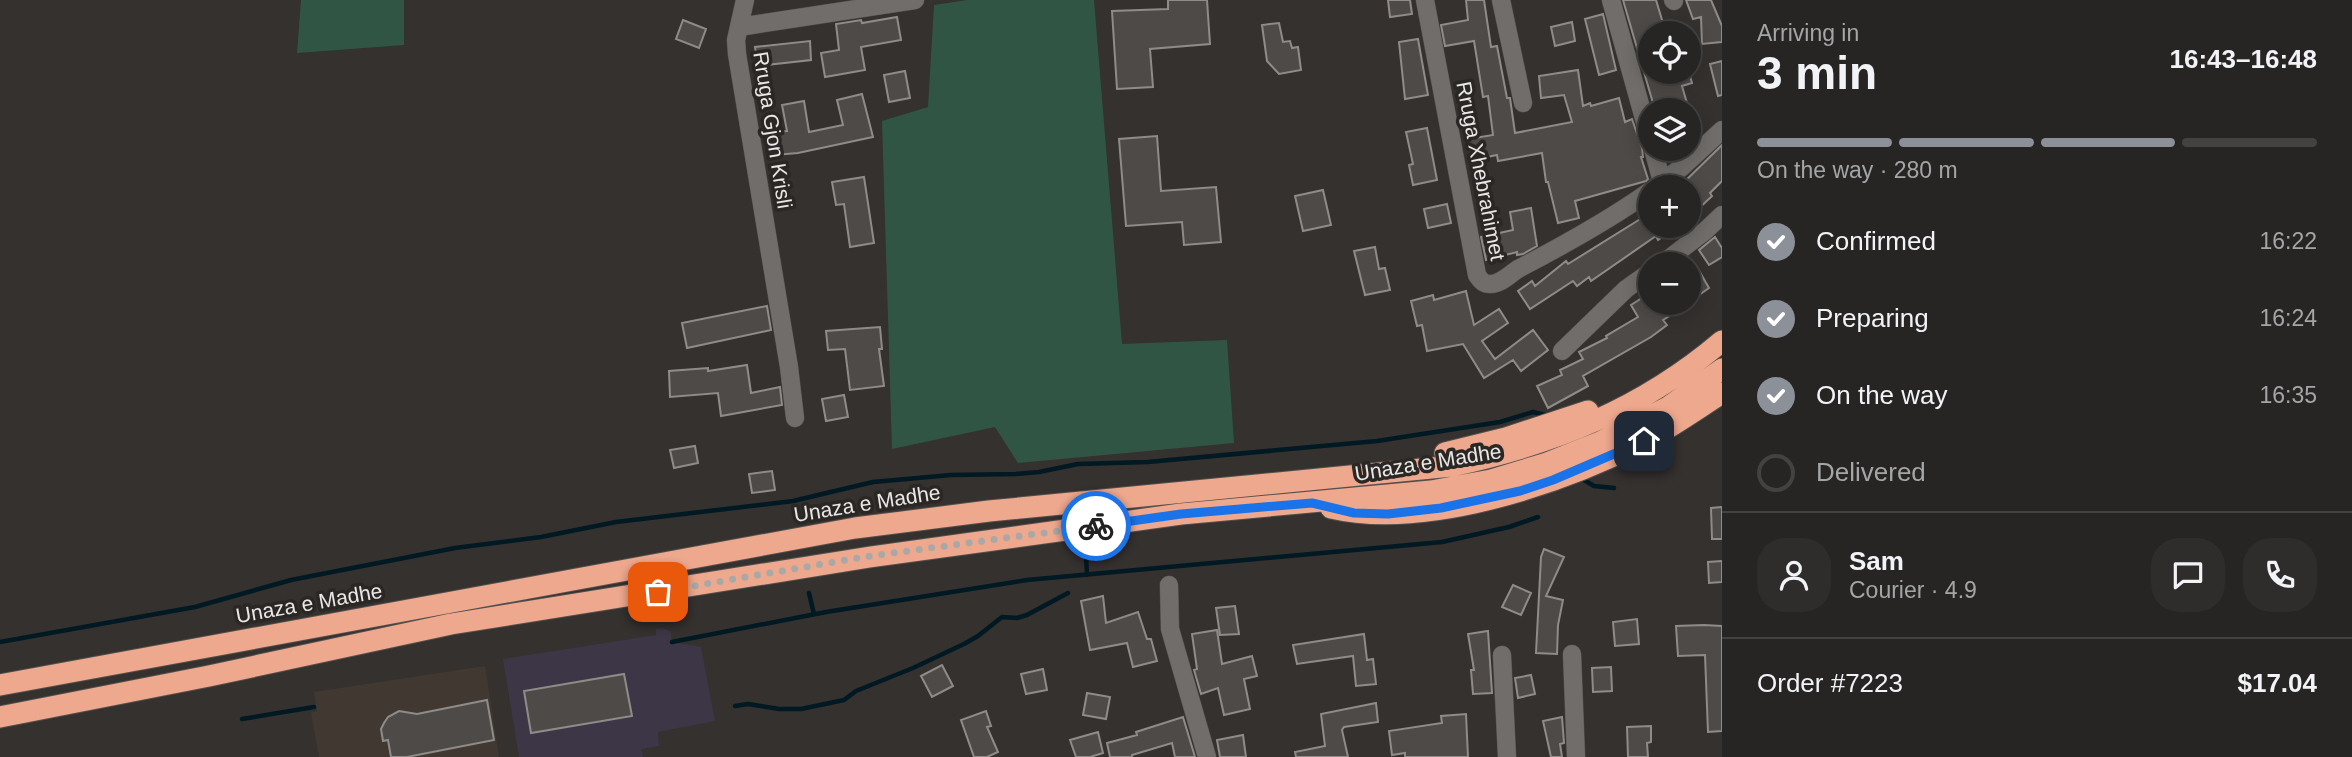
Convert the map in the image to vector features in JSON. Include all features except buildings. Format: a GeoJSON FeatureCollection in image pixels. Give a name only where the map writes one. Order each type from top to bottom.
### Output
{"type":"FeatureCollection","features":[{"type":"Feature","properties":{"kind":"highway"},"geometry":{"type":"LineString","coordinates":[[1387,473],[1435,455],[1516,435],[1603,405],[1675,364],[1722,326]]}},
{"type":"Feature","properties":{"kind":"highway","name":"Unaza e Madhe"},"geometry":{"type":"LineString","coordinates":[[0,685],[855,528],[989,511],[1452,466],[1502,455],[1583,428],[1655,390],[1722,341]]}},
{"type":"Feature","properties":{"kind":"highway","name":"Unaza e Madhe"},"geometry":{"type":"LineString","coordinates":[[0,717],[451,624],[870,556],[1181,514],[1442,489],[1490,480],[1574,454],[1668,407],[1722,369]]}},
{"type":"Feature","properties":{"kind":"highway"},"geometry":{"type":"LineString","coordinates":[[1312,503],[1354,513],[1388,514],[1441,508],[1520,491],[1575,472],[1644,441],[1722,393]]}},
{"type":"Feature","properties":{"kind":"street"},"geometry":{"type":"LineString","coordinates":[[739,27],[745,0]]}},
{"type":"Feature","properties":{"kind":"street","name":"Rruga Gjon Krisli"},"geometry":{"type":"LineString","coordinates":[[795,418],[789,367],[738,64],[736,40],[739,27],[915,0]]}},
{"type":"Feature","properties":{"kind":"street","name":"Rruga Xhebrahimet"},"geometry":{"type":"LineString","coordinates":[[1425,0],[1477,275],[1481,282],[1489,285],[1497,283],[1589,232],[1638,199]]}},
{"type":"Feature","properties":{"kind":"street"},"geometry":{"type":"LineString","coordinates":[[1501,0],[1523,103]]}},
{"type":"Feature","properties":{"kind":"street"},"geometry":{"type":"LineString","coordinates":[[1611,0],[1638,98]]}},
{"type":"Feature","properties":{"kind":"street","name":"Rruga Xhebrahimet"},"geometry":{"type":"LineString","coordinates":[[1672,175],[1722,130]]}},
{"type":"Feature","properties":{"kind":"street"},"geometry":{"type":"LineString","coordinates":[[1678,252],[1722,215]]}},
{"type":"Feature","properties":{"kind":"street"},"geometry":{"type":"LineString","coordinates":[[1562,351],[1638,280]]}},
{"type":"Feature","properties":{"kind":"street"},"geometry":{"type":"LineString","coordinates":[[1169,585],[1170,629],[1207,757]]}},
{"type":"Feature","properties":{"kind":"street"},"geometry":{"type":"LineString","coordinates":[[1572,654],[1576,757]]}},
{"type":"Feature","properties":{"kind":"street"},"geometry":{"type":"LineString","coordinates":[[1502,655],[1507,757]]}},
{"type":"Feature","properties":{"kind":"shaded area"},"geometry":{"type":"Polygon","coordinates":[[[663,628],[671,632],[672,642],[701,647],[715,721],[658,732],[659,746],[641,749],[643,757],[519,757],[503,659],[656,635],[656,629],[663,628]]]}},
{"type":"Feature","properties":{"kind":"shaded area"},"geometry":{"type":"Polygon","coordinates":[[[485,666],[499,757],[319,757],[311,713],[317,711],[314,692],[485,666]]]}},
{"type":"Feature","properties":{"kind":"green space"},"geometry":{"type":"Polygon","coordinates":[[[301,0],[404,0],[404,45],[297,53],[301,0]]]}},
{"type":"Feature","properties":{"kind":"green space"},"geometry":{"type":"Polygon","coordinates":[[[967,0],[1094,0],[1122,344],[1227,340],[1234,443],[1018,463],[995,427],[892,449],[882,121],[928,107],[934,5],[967,0]]]}},
{"type":"Feature","properties":{"kind":"waterway"},"geometry":{"type":"LineString","coordinates":[[0,642],[195,607],[291,580],[455,548],[541,537],[616,522],[793,501],[873,482],[951,475],[1016,474],[1078,464],[1148,462],[1377,441],[1500,422],[1533,412],[1545,415]]}},
{"type":"Feature","properties":{"kind":"waterway"},"geometry":{"type":"LineString","coordinates":[[1584,480],[1594,486],[1614,488]]}},
{"type":"Feature","properties":{"kind":"waterway"},"geometry":{"type":"LineString","coordinates":[[672,642],[826,612],[1027,580],[1442,542],[1509,527],[1538,517]]}},
{"type":"Feature","properties":{"kind":"waterway"},"geometry":{"type":"LineString","coordinates":[[1086,556],[1087,575]]}},
{"type":"Feature","properties":{"kind":"waterway"},"geometry":{"type":"LineString","coordinates":[[809,593],[814,614]]}},
{"type":"Feature","properties":{"kind":"waterway"},"geometry":{"type":"LineString","coordinates":[[735,706],[748,704],[801,709],[844,700],[856,691],[964,644],[1002,617],[1017,618],[1027,615],[1068,593]]}},
{"type":"Feature","properties":{"kind":"waterway"},"geometry":{"type":"LineString","coordinates":[[242,719],[314,707]]}},
{"type":"Feature","properties":{"kind":"way so far"},"geometry":{"type":"LineString","coordinates":[[658,592],[870,556],[1096,526]]}},
{"type":"Feature","properties":{"kind":"route"},"geometry":{"type":"LineString","coordinates":[[1096,526],[1181,514],[1312,503],[1354,513],[1388,514],[1441,508],[1520,491],[1586,467],[1644,441]]}}]}
